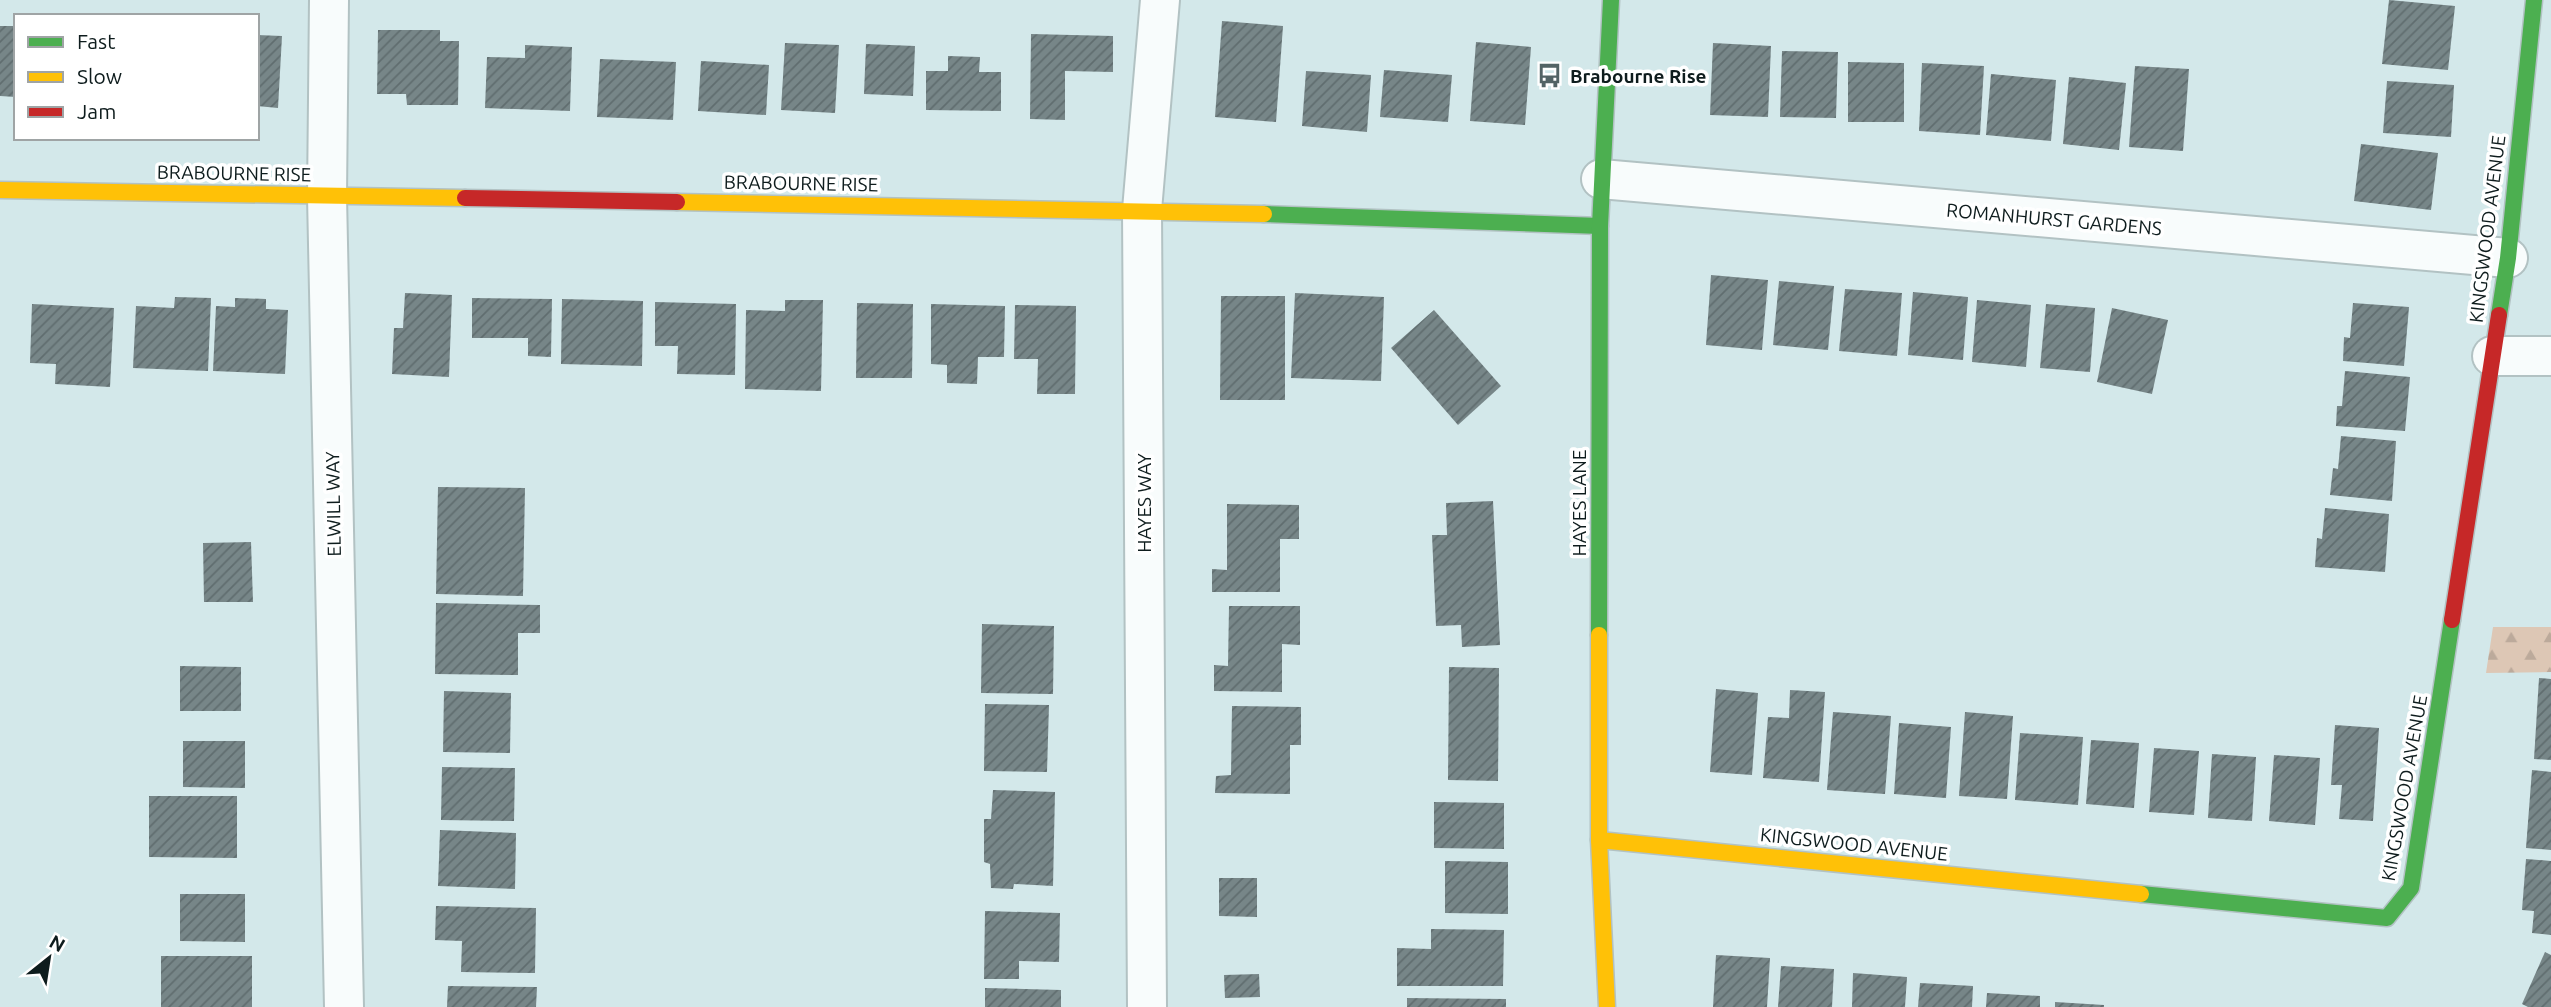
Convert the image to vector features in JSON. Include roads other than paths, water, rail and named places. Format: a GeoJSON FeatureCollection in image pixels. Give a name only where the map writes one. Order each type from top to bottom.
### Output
{"type":"FeatureCollection","features":[{"type":"Feature","properties":{"kind":"street","name":"ELWILL WAY"},"geometry":{"type":"LineString","coordinates":[[329,0],[327,196],[344,1007]]}},
{"type":"Feature","properties":{"kind":"street","name":"HAYES WAY"},"geometry":{"type":"LineString","coordinates":[[1147,1007],[1142,210],[1160,0]]}},
{"type":"Feature","properties":{"kind":"street","name":"HAYES LANE"},"geometry":{"type":"LineString","coordinates":[[1608,1007],[1599,840],[1600,226],[1611,0]]}},
{"type":"Feature","properties":{"kind":"street","name":"KINGSWOOD AVENUE"},"geometry":{"type":"LineString","coordinates":[[1599,840],[2387,918],[2411,888],[2508,258],[2534,0]]}},
{"type":"Feature","properties":{"kind":"street","name":"ROMANHURST GARDENS"},"geometry":{"type":"LineString","coordinates":[[1601,179],[2508,258]]}},
{"type":"Feature","properties":{"kind":"street","name":"BRABOURNE RISE"},"geometry":{"type":"LineString","coordinates":[[0,190],[1142,210],[1600,226]]}},
{"type":"Feature","properties":{"kind":"street"},"geometry":{"type":"LineString","coordinates":[[2492,356],[2551,356]]}},
{"type":"Feature","properties":{"kind":"place","name":"Brabourne Rise"},"geometry":{"type":"Point","coordinates":[1550,76]}}]}
